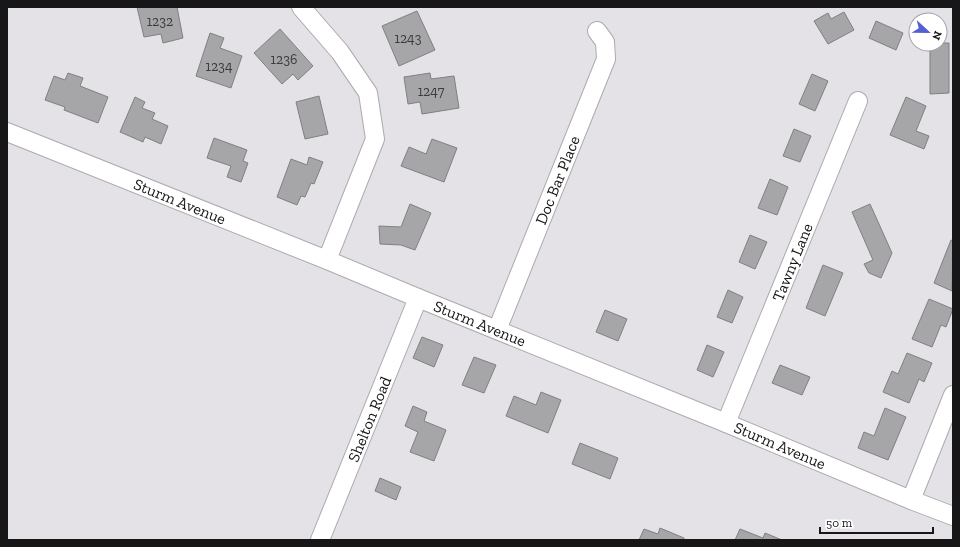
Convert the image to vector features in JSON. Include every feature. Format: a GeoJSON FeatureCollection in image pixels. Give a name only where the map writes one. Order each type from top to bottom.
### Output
{"type":"FeatureCollection","features":[{"type":"Feature","properties":{"kind":"street"},"geometry":{"type":"LineString","coordinates":[[301,7],[340,52],[368,93],[375,139],[327,260]]}},
{"type":"Feature","properties":{"kind":"street","name":"Doc Bar Place"},"geometry":{"type":"LineString","coordinates":[[497,330],[606,59],[605,42],[597,31]]}},
{"type":"Feature","properties":{"kind":"street","name":"Tawny Lane"},"geometry":{"type":"LineString","coordinates":[[726,423],[858,101]]}},
{"type":"Feature","properties":{"kind":"street","name":"Sturm Avenue"},"geometry":{"type":"LineString","coordinates":[[7,132],[327,260],[953,516]]}},
{"type":"Feature","properties":{"kind":"street","name":"Shelton Road"},"geometry":{"type":"LineString","coordinates":[[320,540],[418,298]]}},
{"type":"Feature","properties":{"kind":"street"},"geometry":{"type":"LineString","coordinates":[[911,500],[953,395]]}},
{"type":"Feature","properties":{"kind":"building"},"geometry":{"type":"Polygon","coordinates":[[[137,7],[177,7],[183,38],[163,43],[161,34],[144,37],[137,7]]]}},
{"type":"Feature","properties":{"kind":"building"},"geometry":{"type":"Polygon","coordinates":[[[417,11],[435,50],[399,66],[382,26],[417,11]]]}},
{"type":"Feature","properties":{"kind":"building"},"geometry":{"type":"Polygon","coordinates":[[[844,12],[854,30],[828,44],[814,21],[828,13],[831,19],[844,12]]]}},
{"type":"Feature","properties":{"kind":"building"},"geometry":{"type":"Polygon","coordinates":[[[876,21],[903,33],[896,50],[869,38],[876,21]]]}},
{"type":"Feature","properties":{"kind":"building"},"geometry":{"type":"Polygon","coordinates":[[[280,29],[313,66],[298,80],[293,74],[282,84],[254,53],[280,29]]]}},
{"type":"Feature","properties":{"kind":"building"},"geometry":{"type":"Polygon","coordinates":[[[210,33],[224,38],[220,48],[242,56],[231,88],[196,76],[210,33]]]}},
{"type":"Feature","properties":{"kind":"building"},"geometry":{"type":"Polygon","coordinates":[[[949,43],[949,93],[930,94],[930,52],[948,52],[949,43]]]}},
{"type":"Feature","properties":{"kind":"building"},"geometry":{"type":"Polygon","coordinates":[[[68,73],[83,78],[80,86],[108,97],[98,123],[64,110],[65,107],[45,100],[54,76],[65,80],[68,73]]]}},
{"type":"Feature","properties":{"kind":"building"},"geometry":{"type":"Polygon","coordinates":[[[430,73],[431,79],[454,76],[459,108],[422,114],[420,102],[408,104],[404,77],[430,73]]]}},
{"type":"Feature","properties":{"kind":"building"},"geometry":{"type":"Polygon","coordinates":[[[812,74],[828,81],[815,111],[799,104],[812,74]]]}},
{"type":"Feature","properties":{"kind":"building"},"geometry":{"type":"Polygon","coordinates":[[[319,96],[328,134],[305,139],[296,102],[319,96]]]}},
{"type":"Feature","properties":{"kind":"building"},"geometry":{"type":"Polygon","coordinates":[[[135,97],[145,102],[142,108],[155,113],[152,119],[168,126],[161,144],[145,137],[143,142],[120,132],[135,97]]]}},
{"type":"Feature","properties":{"kind":"building"},"geometry":{"type":"Polygon","coordinates":[[[906,97],[926,106],[916,131],[929,136],[924,149],[890,135],[906,97]]]}},
{"type":"Feature","properties":{"kind":"building"},"geometry":{"type":"Polygon","coordinates":[[[794,129],[811,136],[800,162],[783,156],[794,129]]]}},
{"type":"Feature","properties":{"kind":"building"},"geometry":{"type":"Polygon","coordinates":[[[214,138],[247,150],[243,161],[248,163],[241,182],[227,177],[231,166],[207,158],[214,138]]]}},
{"type":"Feature","properties":{"kind":"building"},"geometry":{"type":"Polygon","coordinates":[[[432,139],[457,148],[444,182],[401,166],[409,147],[426,154],[432,139]]]}},
{"type":"Feature","properties":{"kind":"building"},"geometry":{"type":"Polygon","coordinates":[[[309,157],[323,162],[314,184],[311,183],[305,197],[301,196],[297,205],[277,197],[291,159],[307,165],[309,157]]]}},
{"type":"Feature","properties":{"kind":"building"},"geometry":{"type":"Polygon","coordinates":[[[770,179],[788,187],[777,215],[758,208],[770,179]]]}},
{"type":"Feature","properties":{"kind":"building"},"geometry":{"type":"Polygon","coordinates":[[[410,204],[431,213],[415,250],[401,245],[380,244],[379,226],[401,227],[410,204]]]}},
{"type":"Feature","properties":{"kind":"building"},"geometry":{"type":"Polygon","coordinates":[[[870,204],[892,253],[881,278],[869,273],[864,264],[873,260],[852,212],[870,204]]]}},
{"type":"Feature","properties":{"kind":"building"},"geometry":{"type":"Polygon","coordinates":[[[750,235],[767,242],[755,269],[739,262],[750,235]]]}},
{"type":"Feature","properties":{"kind":"building"},"geometry":{"type":"Polygon","coordinates":[[[951,240],[953,241],[952,291],[934,283],[951,240]]]}},
{"type":"Feature","properties":{"kind":"building"},"geometry":{"type":"Polygon","coordinates":[[[823,265],[843,273],[825,316],[806,308],[823,265]]]}},
{"type":"Feature","properties":{"kind":"building"},"geometry":{"type":"Polygon","coordinates":[[[728,290],[743,297],[732,323],[717,317],[728,290]]]}},
{"type":"Feature","properties":{"kind":"building"},"geometry":{"type":"Polygon","coordinates":[[[929,299],[953,309],[946,327],[941,325],[932,347],[912,339],[929,299]]]}},
{"type":"Feature","properties":{"kind":"building"},"geometry":{"type":"Polygon","coordinates":[[[605,310],[627,319],[618,341],[596,332],[605,310]]]}},
{"type":"Feature","properties":{"kind":"building"},"geometry":{"type":"Polygon","coordinates":[[[422,337],[443,345],[434,367],[413,358],[422,337]]]}},
{"type":"Feature","properties":{"kind":"building"},"geometry":{"type":"Polygon","coordinates":[[[707,345],[724,352],[713,377],[697,370],[707,345]]]}},
{"type":"Feature","properties":{"kind":"building"},"geometry":{"type":"Polygon","coordinates":[[[907,353],[932,363],[924,382],[919,379],[909,403],[883,392],[892,371],[898,374],[907,353]]]}},
{"type":"Feature","properties":{"kind":"building"},"geometry":{"type":"Polygon","coordinates":[[[474,357],[496,365],[484,393],[462,385],[474,357]]]}},
{"type":"Feature","properties":{"kind":"building"},"geometry":{"type":"Polygon","coordinates":[[[780,365],[810,377],[802,395],[772,383],[780,365]]]}},
{"type":"Feature","properties":{"kind":"building"},"geometry":{"type":"Polygon","coordinates":[[[541,392],[561,400],[548,433],[506,416],[514,396],[536,405],[541,392]]]}},
{"type":"Feature","properties":{"kind":"building"},"geometry":{"type":"Polygon","coordinates":[[[413,406],[427,412],[424,421],[446,430],[434,461],[410,452],[418,432],[405,426],[413,406]]]}},
{"type":"Feature","properties":{"kind":"building"},"geometry":{"type":"Polygon","coordinates":[[[885,408],[906,417],[888,460],[858,448],[864,432],[874,436],[885,408]]]}},
{"type":"Feature","properties":{"kind":"building"},"geometry":{"type":"Polygon","coordinates":[[[580,443],[618,458],[610,479],[572,464],[580,443]]]}},
{"type":"Feature","properties":{"kind":"building"},"geometry":{"type":"Polygon","coordinates":[[[380,478],[401,487],[396,500],[375,491],[380,478]]]}},
{"type":"Feature","properties":{"kind":"building"},"geometry":{"type":"Polygon","coordinates":[[[660,528],[684,538],[684,540],[639,540],[644,529],[658,534],[660,528]]]}},
{"type":"Feature","properties":{"kind":"building"},"geometry":{"type":"Polygon","coordinates":[[[740,529],[763,538],[765,533],[782,540],[735,540],[740,529]]]}}]}
